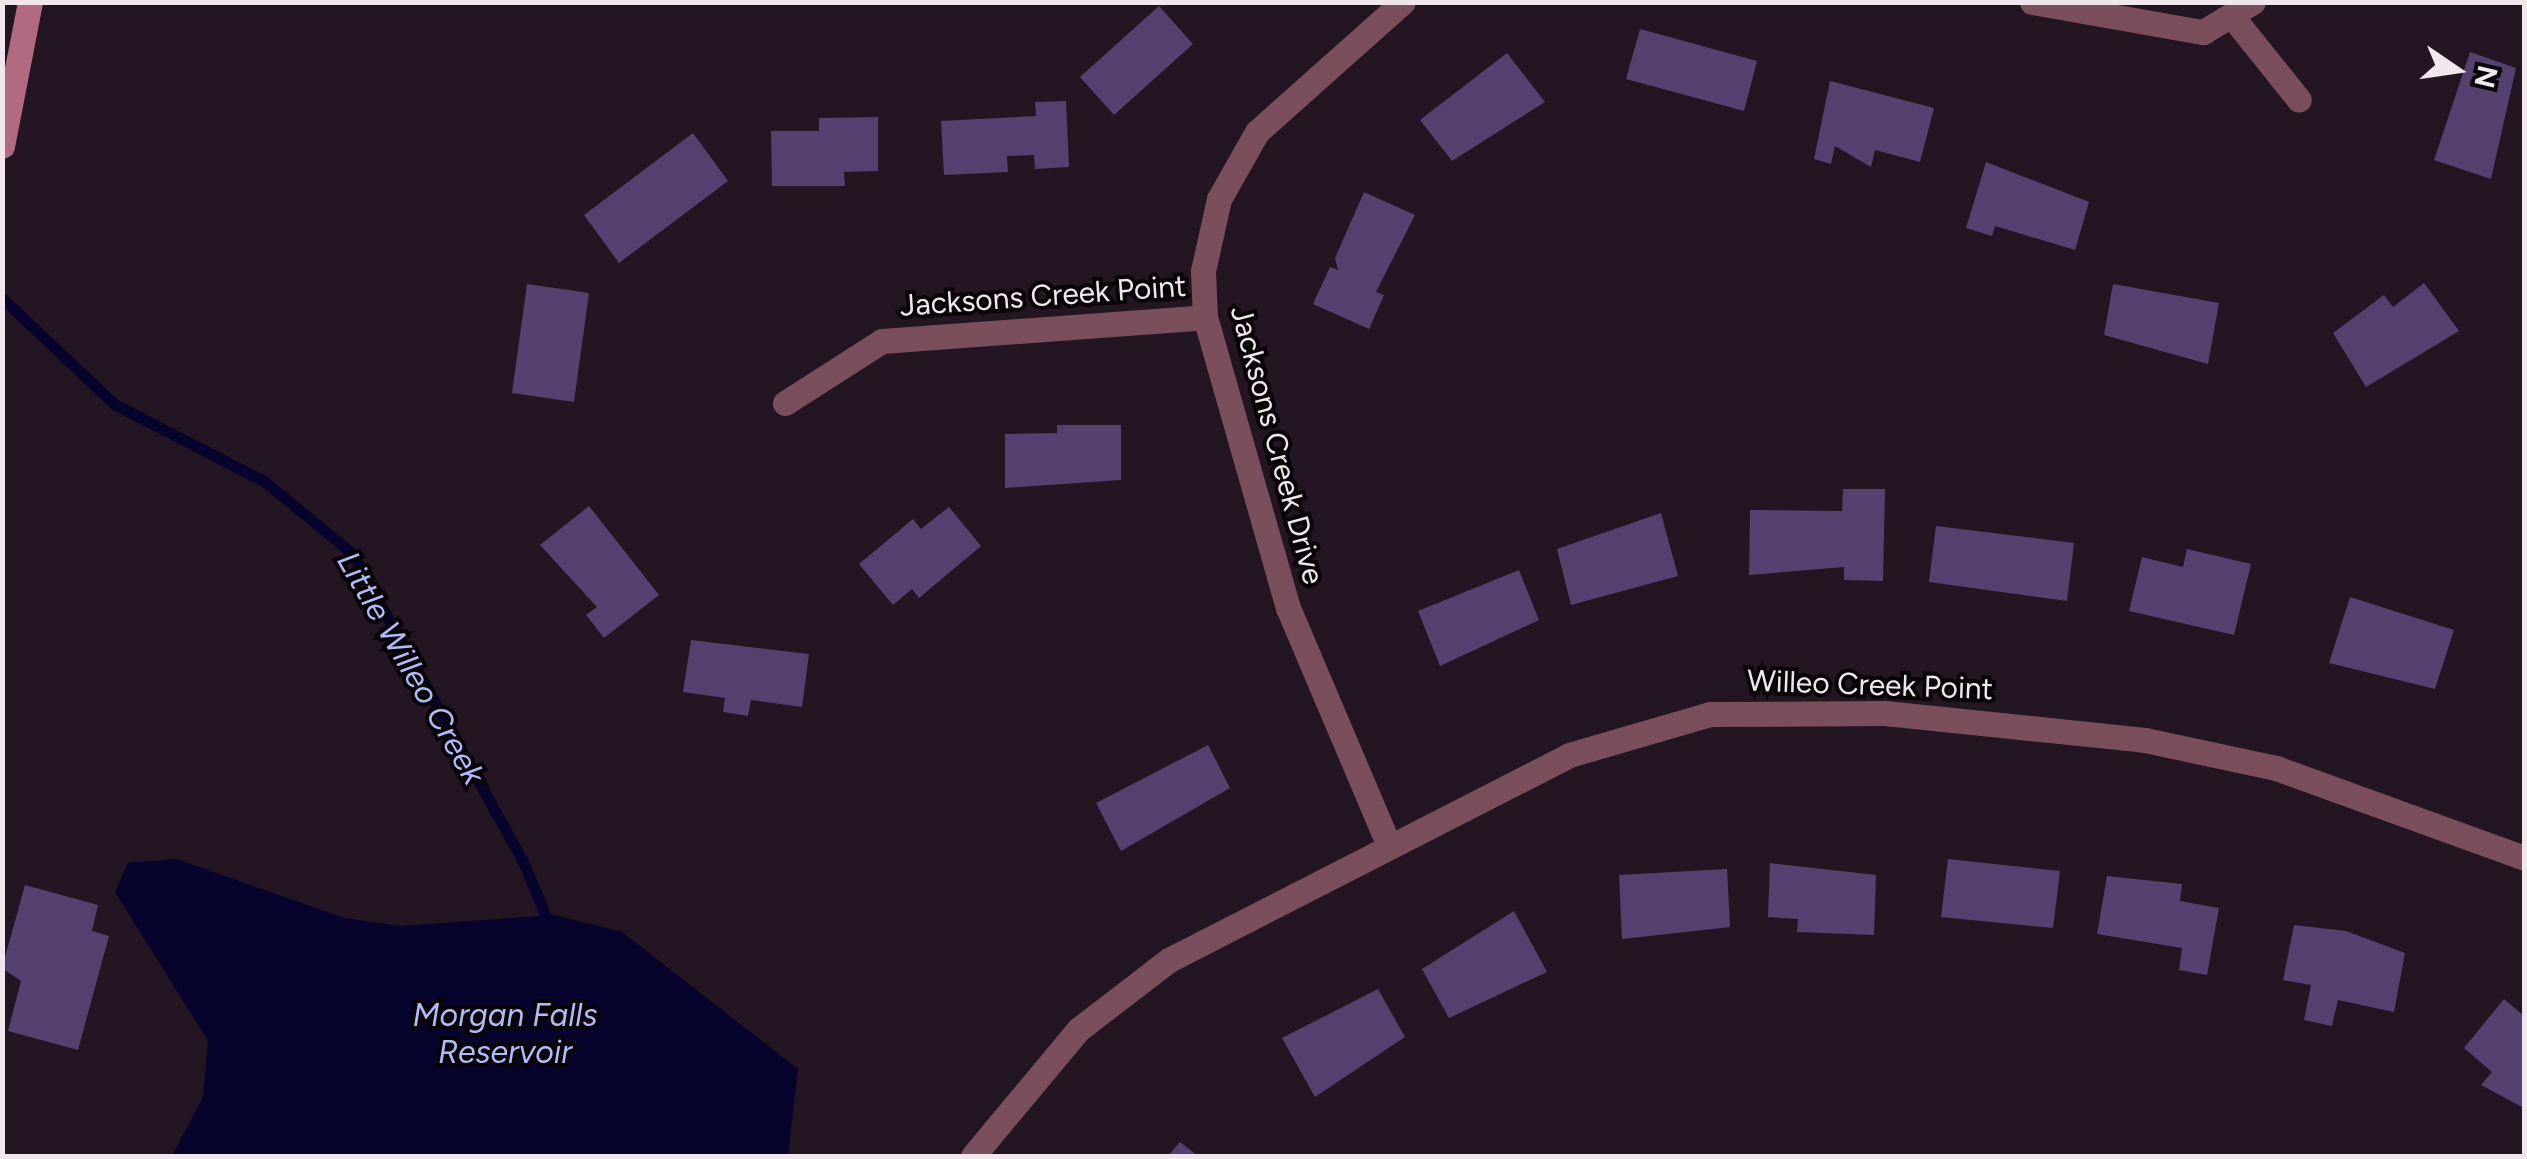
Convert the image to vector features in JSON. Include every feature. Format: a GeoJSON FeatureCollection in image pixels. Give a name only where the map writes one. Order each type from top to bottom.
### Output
{"type":"FeatureCollection","features":[{"type":"Feature","properties":{"kind":"street"},"geometry":{"type":"LineString","coordinates":[[2,146],[30,2]]}},
{"type":"Feature","properties":{"kind":"street","name":"Jacksons Creek Drive"},"geometry":{"type":"LineString","coordinates":[[1387,841],[1288,608],[1205,317],[1209,230],[1238,162],[1296,92],[1402,2]]}},
{"type":"Feature","properties":{"kind":"street"},"geometry":{"type":"LineString","coordinates":[[2032,2],[2203,32],[2244,11],[2299,100]]}},
{"type":"Feature","properties":{"kind":"street","name":"Jacksons Creek Point"},"geometry":{"type":"LineString","coordinates":[[785,402],[882,341],[1205,317]]}},
{"type":"Feature","properties":{"kind":"street","name":"Willeo Creek Point"},"geometry":{"type":"LineString","coordinates":[[973,1156],[1078,1029],[1135,981],[1387,841],[1607,740],[1710,714],[1816,710],[2029,724],[2211,753],[2524,858]]}},
{"type":"Feature","properties":{"kind":"water","name":"Morgan Falls Reservoir"},"geometry":{"type":"Polygon","coordinates":[[[177,859],[344,918],[400,926],[554,915],[622,932],[798,1069],[788,1156],[172,1156],[203,1097],[208,1041],[115,892],[128,863],[177,859]]]}},
{"type":"Feature","properties":{"kind":"building"},"geometry":{"type":"Polygon","coordinates":[[[1159,6],[1193,44],[1114,115],[1080,77],[1159,6]]]}},
{"type":"Feature","properties":{"kind":"building"},"geometry":{"type":"Polygon","coordinates":[[[1640,29],[1757,61],[1744,111],[1626,79],[1640,29]]]}},
{"type":"Feature","properties":{"kind":"building"},"geometry":{"type":"Polygon","coordinates":[[[2470,52],[2516,68],[2491,179],[2434,160],[2470,52]]]}},
{"type":"Feature","properties":{"kind":"building"},"geometry":{"type":"Polygon","coordinates":[[[1507,53],[1545,102],[1452,161],[1420,120],[1507,53]]]}},
{"type":"Feature","properties":{"kind":"building"},"geometry":{"type":"Polygon","coordinates":[[[1830,81],[1934,108],[1920,162],[1875,150],[1871,167],[1835,146],[1831,164],[1814,159],[1830,81]]]}},
{"type":"Feature","properties":{"kind":"building"},"geometry":{"type":"Polygon","coordinates":[[[1066,101],[1069,167],[1035,169],[1034,155],[1007,156],[1008,172],[944,175],[941,121],[1036,116],[1035,102],[1066,101]]]}},
{"type":"Feature","properties":{"kind":"building"},"geometry":{"type":"Polygon","coordinates":[[[878,117],[878,171],[844,172],[845,186],[772,186],[771,131],[819,131],[819,118],[878,117]]]}},
{"type":"Feature","properties":{"kind":"building"},"geometry":{"type":"Polygon","coordinates":[[[693,133],[728,181],[619,263],[584,215],[693,133]]]}},
{"type":"Feature","properties":{"kind":"building"},"geometry":{"type":"Polygon","coordinates":[[[1986,162],[2089,202],[2075,250],[1995,226],[1992,236],[1966,228],[1986,162]]]}},
{"type":"Feature","properties":{"kind":"building"},"geometry":{"type":"Polygon","coordinates":[[[1364,192],[1415,215],[1376,292],[1384,295],[1369,329],[1313,304],[1330,267],[1338,270],[1335,258],[1364,192]]]}},
{"type":"Feature","properties":{"kind":"building"},"geometry":{"type":"Polygon","coordinates":[[[2424,283],[2459,331],[2366,387],[2333,333],[2384,295],[2393,307],[2424,283]]]}},
{"type":"Feature","properties":{"kind":"building"},"geometry":{"type":"Polygon","coordinates":[[[527,284],[589,293],[574,402],[512,393],[527,284]]]}},
{"type":"Feature","properties":{"kind":"building"},"geometry":{"type":"Polygon","coordinates":[[[2113,284],[2219,303],[2208,364],[2104,335],[2113,284]]]}},
{"type":"Feature","properties":{"kind":"building"},"geometry":{"type":"Polygon","coordinates":[[[1057,425],[1121,425],[1121,480],[1005,488],[1005,434],[1057,433],[1057,425]]]}},
{"type":"Feature","properties":{"kind":"building"},"geometry":{"type":"Polygon","coordinates":[[[1843,489],[1885,489],[1883,581],[1844,580],[1844,567],[1749,575],[1750,510],[1842,511],[1843,489]]]}},
{"type":"Feature","properties":{"kind":"building"},"geometry":{"type":"Polygon","coordinates":[[[589,506],[659,595],[604,638],[586,615],[597,607],[540,545],[589,506]]]}},
{"type":"Feature","properties":{"kind":"building"},"geometry":{"type":"Polygon","coordinates":[[[949,507],[981,546],[919,598],[912,589],[893,605],[859,564],[913,519],[921,529],[949,507]]]}},
{"type":"Feature","properties":{"kind":"building"},"geometry":{"type":"Polygon","coordinates":[[[1661,513],[1678,576],[1571,605],[1557,549],[1661,513]]]}},
{"type":"Feature","properties":{"kind":"building"},"geometry":{"type":"Polygon","coordinates":[[[1936,526],[2074,543],[2067,601],[1929,582],[1936,526]]]}},
{"type":"Feature","properties":{"kind":"building"},"geometry":{"type":"Polygon","coordinates":[[[2187,549],[2251,564],[2234,635],[2129,611],[2142,557],[2183,567],[2187,549]]]}},
{"type":"Feature","properties":{"kind":"building"},"geometry":{"type":"Polygon","coordinates":[[[1519,570],[1539,620],[1440,666],[1418,611],[1519,570]]]}},
{"type":"Feature","properties":{"kind":"building"},"geometry":{"type":"Polygon","coordinates":[[[2350,597],[2454,630],[2435,689],[2329,663],[2350,597]]]}},
{"type":"Feature","properties":{"kind":"building"},"geometry":{"type":"Polygon","coordinates":[[[691,640],[809,654],[802,707],[751,700],[748,716],[723,712],[725,698],[683,692],[691,640]]]}},
{"type":"Feature","properties":{"kind":"building"},"geometry":{"type":"Polygon","coordinates":[[[1208,745],[1230,788],[1121,851],[1096,803],[1208,745]]]}},
{"type":"Feature","properties":{"kind":"building"},"geometry":{"type":"Polygon","coordinates":[[[1948,859],[2060,871],[2053,928],[1941,917],[1948,859]]]}},
{"type":"Feature","properties":{"kind":"building"},"geometry":{"type":"Polygon","coordinates":[[[1770,863],[1876,875],[1874,935],[1797,932],[1798,919],[1768,917],[1770,863]]]}},
{"type":"Feature","properties":{"kind":"building"},"geometry":{"type":"Polygon","coordinates":[[[1727,869],[1730,927],[1622,939],[1619,875],[1727,869]]]}},
{"type":"Feature","properties":{"kind":"building"},"geometry":{"type":"Polygon","coordinates":[[[2107,876],[2182,884],[2180,901],[2219,908],[2207,975],[2179,970],[2182,948],[2097,934],[2107,876]]]}},
{"type":"Feature","properties":{"kind":"building"},"geometry":{"type":"Polygon","coordinates":[[[25,885],[98,905],[92,931],[109,936],[78,1050],[8,1031],[21,981],[2,968],[25,885]]]}},
{"type":"Feature","properties":{"kind":"building"},"geometry":{"type":"Polygon","coordinates":[[[1514,911],[1547,972],[1449,1018],[1422,969],[1514,911]]]}},
{"type":"Feature","properties":{"kind":"building"},"geometry":{"type":"Polygon","coordinates":[[[2294,925],[2346,931],[2405,953],[2394,1012],[2338,1000],[2332,1026],[2304,1020],[2311,985],[2283,980],[2294,925]]]}},
{"type":"Feature","properties":{"kind":"building"},"geometry":{"type":"Polygon","coordinates":[[[1378,989],[1405,1037],[1315,1097],[1282,1038],[1378,989]]]}},
{"type":"Feature","properties":{"kind":"building"},"geometry":{"type":"Polygon","coordinates":[[[2504,999],[2524,1016],[2524,1108],[2481,1085],[2492,1072],[2464,1048],[2504,999]]]}},
{"type":"Feature","properties":{"kind":"building"},"geometry":{"type":"Polygon","coordinates":[[[1180,1142],[1198,1156],[1168,1156],[1180,1142]]]}},
{"type":"Feature","properties":{"kind":"waterway","name":"Little Willeo Creek"},"geometry":{"type":"LineString","coordinates":[[2,298],[114,404],[264,481],[352,553],[523,861],[546,917],[540,927]]}}]}
